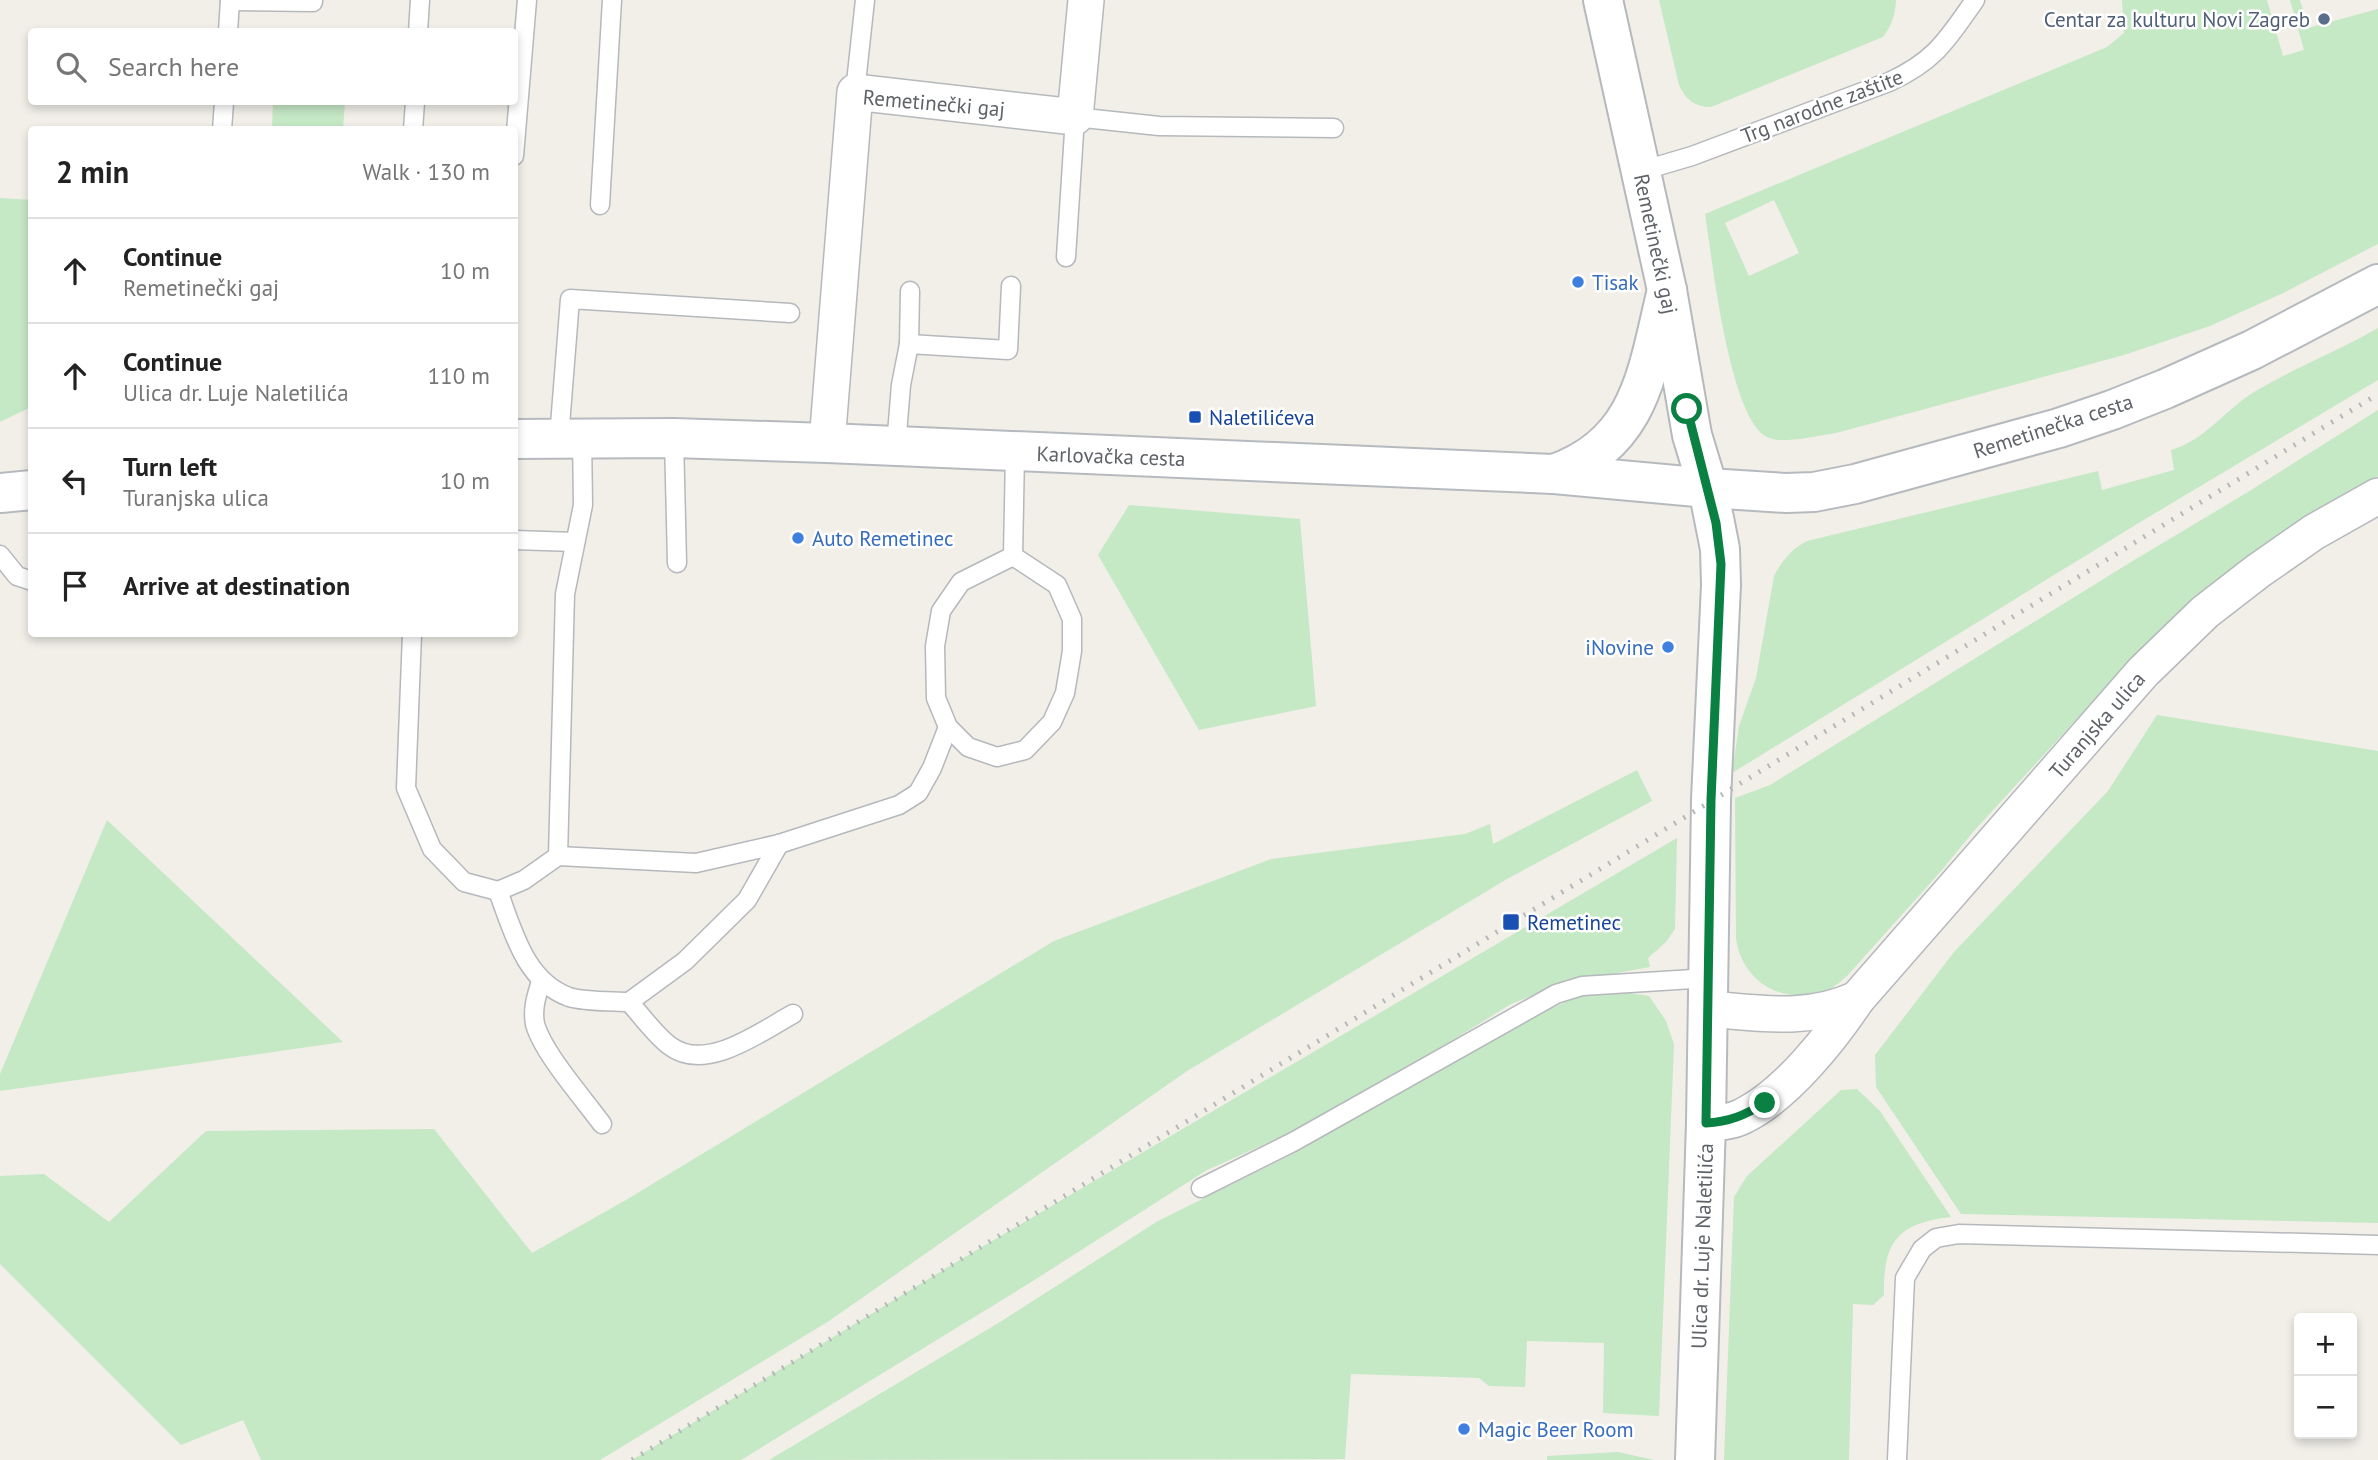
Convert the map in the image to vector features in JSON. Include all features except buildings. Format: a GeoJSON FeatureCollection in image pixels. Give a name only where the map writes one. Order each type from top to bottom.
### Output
{"type":"FeatureCollection","features":[{"type":"Feature","properties":{"kind":"main road","name":"Remetinečki gaj"},"geometry":{"type":"LineString","coordinates":[[1603,0],[1667,290],[1687,409],[1708,488]]}},
{"type":"Feature","properties":{"kind":"main road","name":"Remetinečka cesta"},"geometry":{"type":"LineString","coordinates":[[1708,488],[1786,493],[1832,490],[2059,428],[2165,389],[2252,350],[2378,284]]}},
{"type":"Feature","properties":{"kind":"main road"},"geometry":{"type":"LineString","coordinates":[[1554,474],[1578,466],[1594,455],[1610,442],[1624,424],[1647,372],[1667,290]]}},
{"type":"Feature","properties":{"kind":"main road","name":"Karlovačka cesta"},"geometry":{"type":"LineString","coordinates":[[518,439],[674,438],[827,443],[1554,474],[1708,488]]}},
{"type":"Feature","properties":{"kind":"main road","name":"Ulica dr. Luje Naletilića"},"geometry":{"type":"LineString","coordinates":[[1695,1460],[1706,1123],[1711,800],[1721,564],[1708,488]]}},
{"type":"Feature","properties":{"kind":"main road"},"geometry":{"type":"LineString","coordinates":[[0,493],[28,490]]}},
{"type":"Feature","properties":{"kind":"street"},"geometry":{"type":"LineString","coordinates":[[1075,117],[1086,0]]}},
{"type":"Feature","properties":{"kind":"street","name":"Remetinečki gaj"},"geometry":{"type":"LineString","coordinates":[[827,443],[855,92],[1075,117]]}},
{"type":"Feature","properties":{"kind":"street","name":"Turanjska ulica"},"geometry":{"type":"LineString","coordinates":[[1706,1123],[1742,1117],[1765,1103],[1821,1049],[1857,999],[2143,672],[2204,612],[2315,532],[2378,496]]}},
{"type":"Feature","properties":{"kind":"street","name":"Turanjska ulica"},"geometry":{"type":"LineString","coordinates":[[1709,994],[1797,1015],[1837,1009],[1857,999]]}},
{"type":"Feature","properties":{"kind":"lane"},"geometry":{"type":"LineString","coordinates":[[228,28],[230,1],[313,0]]}},
{"type":"Feature","properties":{"kind":"lane"},"geometry":{"type":"LineString","coordinates":[[418,28],[420,0]]}},
{"type":"Feature","properties":{"kind":"lane"},"geometry":{"type":"LineString","coordinates":[[516,126],[527,0]]}},
{"type":"Feature","properties":{"kind":"lane"},"geometry":{"type":"LineString","coordinates":[[600,205],[612,0]]}},
{"type":"Feature","properties":{"kind":"lane"},"geometry":{"type":"LineString","coordinates":[[855,92],[865,0]]}},
{"type":"Feature","properties":{"kind":"lane","name":"Trg narodne zaštite"},"geometry":{"type":"LineString","coordinates":[[1641,171],[1692,156],[1914,71],[1938,51],[1975,0]]}},
{"type":"Feature","properties":{"kind":"lane"},"geometry":{"type":"LineString","coordinates":[[222,126],[224,105]]}},
{"type":"Feature","properties":{"kind":"lane"},"geometry":{"type":"LineString","coordinates":[[413,126],[415,105]]}},
{"type":"Feature","properties":{"kind":"lane"},"geometry":{"type":"LineString","coordinates":[[1066,257],[1075,117],[1159,126],[1334,128]]}},
{"type":"Feature","properties":{"kind":"lane"},"geometry":{"type":"LineString","coordinates":[[909,344],[1008,350],[1011,286]]}},
{"type":"Feature","properties":{"kind":"lane"},"geometry":{"type":"LineString","coordinates":[[896,446],[901,385],[909,344],[910,291]]}},
{"type":"Feature","properties":{"kind":"lane"},"geometry":{"type":"LineString","coordinates":[[558,856],[565,594],[583,505],[570,438],[570,299],[790,313]]}},
{"type":"Feature","properties":{"kind":"lane"},"geometry":{"type":"LineString","coordinates":[[674,438],[677,563]]}},
{"type":"Feature","properties":{"kind":"lane"},"geometry":{"type":"LineString","coordinates":[[1013,556],[1015,453]]}},
{"type":"Feature","properties":{"kind":"lane"},"geometry":{"type":"LineString","coordinates":[[518,540],[575,542]]}},
{"type":"Feature","properties":{"kind":"lane"},"geometry":{"type":"LineString","coordinates":[[0,555],[17,576],[28,579]]}},
{"type":"Feature","properties":{"kind":"lane"},"geometry":{"type":"LineString","coordinates":[[1013,556],[1057,585],[1072,619],[1072,652],[1065,693],[1052,722],[1025,750],[997,757],[968,747],[948,727],[936,698],[935,646],[941,611],[961,582],[1013,556]]}},
{"type":"Feature","properties":{"kind":"lane"},"geometry":{"type":"LineString","coordinates":[[412,637],[406,788],[432,849],[464,882],[498,891],[524,880],[558,856],[696,863],[779,844],[899,805],[918,793],[932,768],[948,727]]}},
{"type":"Feature","properties":{"kind":"lane"},"geometry":{"type":"LineString","coordinates":[[498,891],[520,951],[541,981],[570,998],[629,1002],[685,961],[747,900],[779,844]]}},
{"type":"Feature","properties":{"kind":"lane"},"geometry":{"type":"LineString","coordinates":[[541,981],[534,1005],[536,1024],[545,1046],[602,1124]]}},
{"type":"Feature","properties":{"kind":"lane"},"geometry":{"type":"LineString","coordinates":[[1201,1188],[1293,1142],[1556,994],[1582,986],[1709,994]]}},
{"type":"Feature","properties":{"kind":"lane"},"geometry":{"type":"LineString","coordinates":[[629,1002],[669,1046],[686,1054],[719,1054],[793,1014]]}},
{"type":"Feature","properties":{"kind":"lane"},"geometry":{"type":"LineString","coordinates":[[1897,1460],[1905,1278],[1922,1249],[1936,1238],[1959,1234],[2378,1245]]}},
{"type":"Feature","properties":{"kind":"green space"},"geometry":{"type":"Polygon","coordinates":[[[1659,0],[1896,0],[1893,20],[1883,37],[1711,107],[1692,102],[1679,85],[1659,0]]]}},
{"type":"Feature","properties":{"kind":"green space"},"geometry":{"type":"Polygon","coordinates":[[[2122,0],[2267,0],[2283,56],[2304,50],[2290,0],[2300,0],[2308,28],[2378,9],[2378,244],[2281,294],[2210,326],[2124,355],[1836,433],[1791,440],[1767,437],[1754,424],[1742,400],[1733,369],[1724,334],[1705,214],[2107,47],[2124,33],[2122,0]],[[1774,200],[1725,223],[1749,276],[1799,253],[1774,200]]]}},
{"type":"Feature","properties":{"kind":"green space"},"geometry":{"type":"Polygon","coordinates":[[[273,105],[345,105],[343,126],[272,126],[273,105]]]}},
{"type":"Feature","properties":{"kind":"green space"},"geometry":{"type":"Polygon","coordinates":[[[0,198],[28,200],[28,408],[0,422],[0,198]]]}},
{"type":"Feature","properties":{"kind":"green space"},"geometry":{"type":"Polygon","coordinates":[[[2378,328],[2378,380],[2142,521],[1732,773],[1739,726],[1756,678],[1774,576],[1784,560],[1797,547],[1807,541],[2098,471],[2102,490],[2174,470],[2171,450],[2194,440],[2243,399],[2378,328]]]}},
{"type":"Feature","properties":{"kind":"green space"},"geometry":{"type":"Polygon","coordinates":[[[2378,410],[2378,476],[2236,566],[2192,598],[2128,663],[1837,985],[1814,994],[1798,996],[1769,988],[1747,968],[1736,938],[1735,798],[1770,785],[2378,410]]]}},
{"type":"Feature","properties":{"kind":"green space"},"geometry":{"type":"Polygon","coordinates":[[[1129,505],[1300,519],[1316,706],[1199,730],[1098,555],[1129,505]]]}},
{"type":"Feature","properties":{"kind":"green space"},"geometry":{"type":"Polygon","coordinates":[[[2157,715],[2378,751],[2378,1223],[1961,1214],[1876,1087],[1875,1055],[1954,952],[2108,791],[2157,715]]]}},
{"type":"Feature","properties":{"kind":"green space"},"geometry":{"type":"Polygon","coordinates":[[[1637,770],[1652,801],[1507,879],[1187,1071],[829,1321],[600,1460],[261,1460],[243,1420],[181,1445],[0,1264],[0,1176],[44,1174],[109,1222],[206,1131],[434,1129],[532,1253],[626,1200],[1054,941],[1271,859],[1465,834],[1490,824],[1493,844],[1637,770]]]}},
{"type":"Feature","properties":{"kind":"green space"},"geometry":{"type":"Polygon","coordinates":[[[107,820],[343,1042],[0,1091],[0,1074],[107,820]]]}},
{"type":"Feature","properties":{"kind":"green space"},"geometry":{"type":"Polygon","coordinates":[[[1677,838],[1675,929],[1666,942],[1648,958],[1650,967],[1567,982],[1511,1004],[1335,1113],[1207,1170],[1028,1284],[741,1460],[632,1460],[953,1264],[1677,838]]]}},
{"type":"Feature","properties":{"kind":"green space"},"geometry":{"type":"Polygon","coordinates":[[[1623,992],[1649,996],[1666,1021],[1674,1044],[1659,1416],[1603,1413],[1604,1343],[1527,1341],[1525,1387],[1489,1386],[1479,1378],[1351,1374],[1345,1459],[769,1460],[1000,1322],[1158,1221],[1293,1154],[1505,1031],[1582,994],[1623,992]]]}},
{"type":"Feature","properties":{"kind":"green space"},"geometry":{"type":"Polygon","coordinates":[[[1857,1089],[1880,1111],[1951,1217],[1918,1224],[1906,1230],[1897,1238],[1886,1261],[1884,1295],[1873,1305],[1853,1304],[1849,1460],[1724,1460],[1734,1197],[1747,1176],[1841,1090],[1857,1089]]]}},
{"type":"Feature","properties":{"kind":"green space"},"geometry":{"type":"Polygon","coordinates":[[[1618,1452],[1654,1460],[1547,1460],[1547,1456],[1618,1452]]]}},
{"type":"Feature","properties":{"kind":"railway"},"geometry":{"type":"LineString","coordinates":[[632,1460],[2378,394]]}},
{"type":"Feature","properties":{"kind":"place","name":"Centar za kulturu Novi Zagreb"},"geometry":{"type":"Point","coordinates":[2324,19]}},
{"type":"Feature","properties":{"kind":"place","name":"Tisak"},"geometry":{"type":"Point","coordinates":[1578,282]}},
{"type":"Feature","properties":{"kind":"place","name":"Naletilićeva"},"geometry":{"type":"Point","coordinates":[1195,417]}},
{"type":"Feature","properties":{"kind":"place","name":"Auto Remetinec"},"geometry":{"type":"Point","coordinates":[798,538]}},
{"type":"Feature","properties":{"kind":"place","name":"iNovine"},"geometry":{"type":"Point","coordinates":[1668,647]}},
{"type":"Feature","properties":{"kind":"place","name":"Remetinec"},"geometry":{"type":"Point","coordinates":[1511,922]}},
{"type":"Feature","properties":{"kind":"place","name":"Magic Beer Room"},"geometry":{"type":"Point","coordinates":[1464,1429]}},
{"type":"Feature","properties":{"kind":"route"},"geometry":{"type":"LineString","coordinates":[[1687,409],[1716,523],[1721,564],[1711,800],[1706,1123],[1742,1117],[1765,1103]]}}]}
